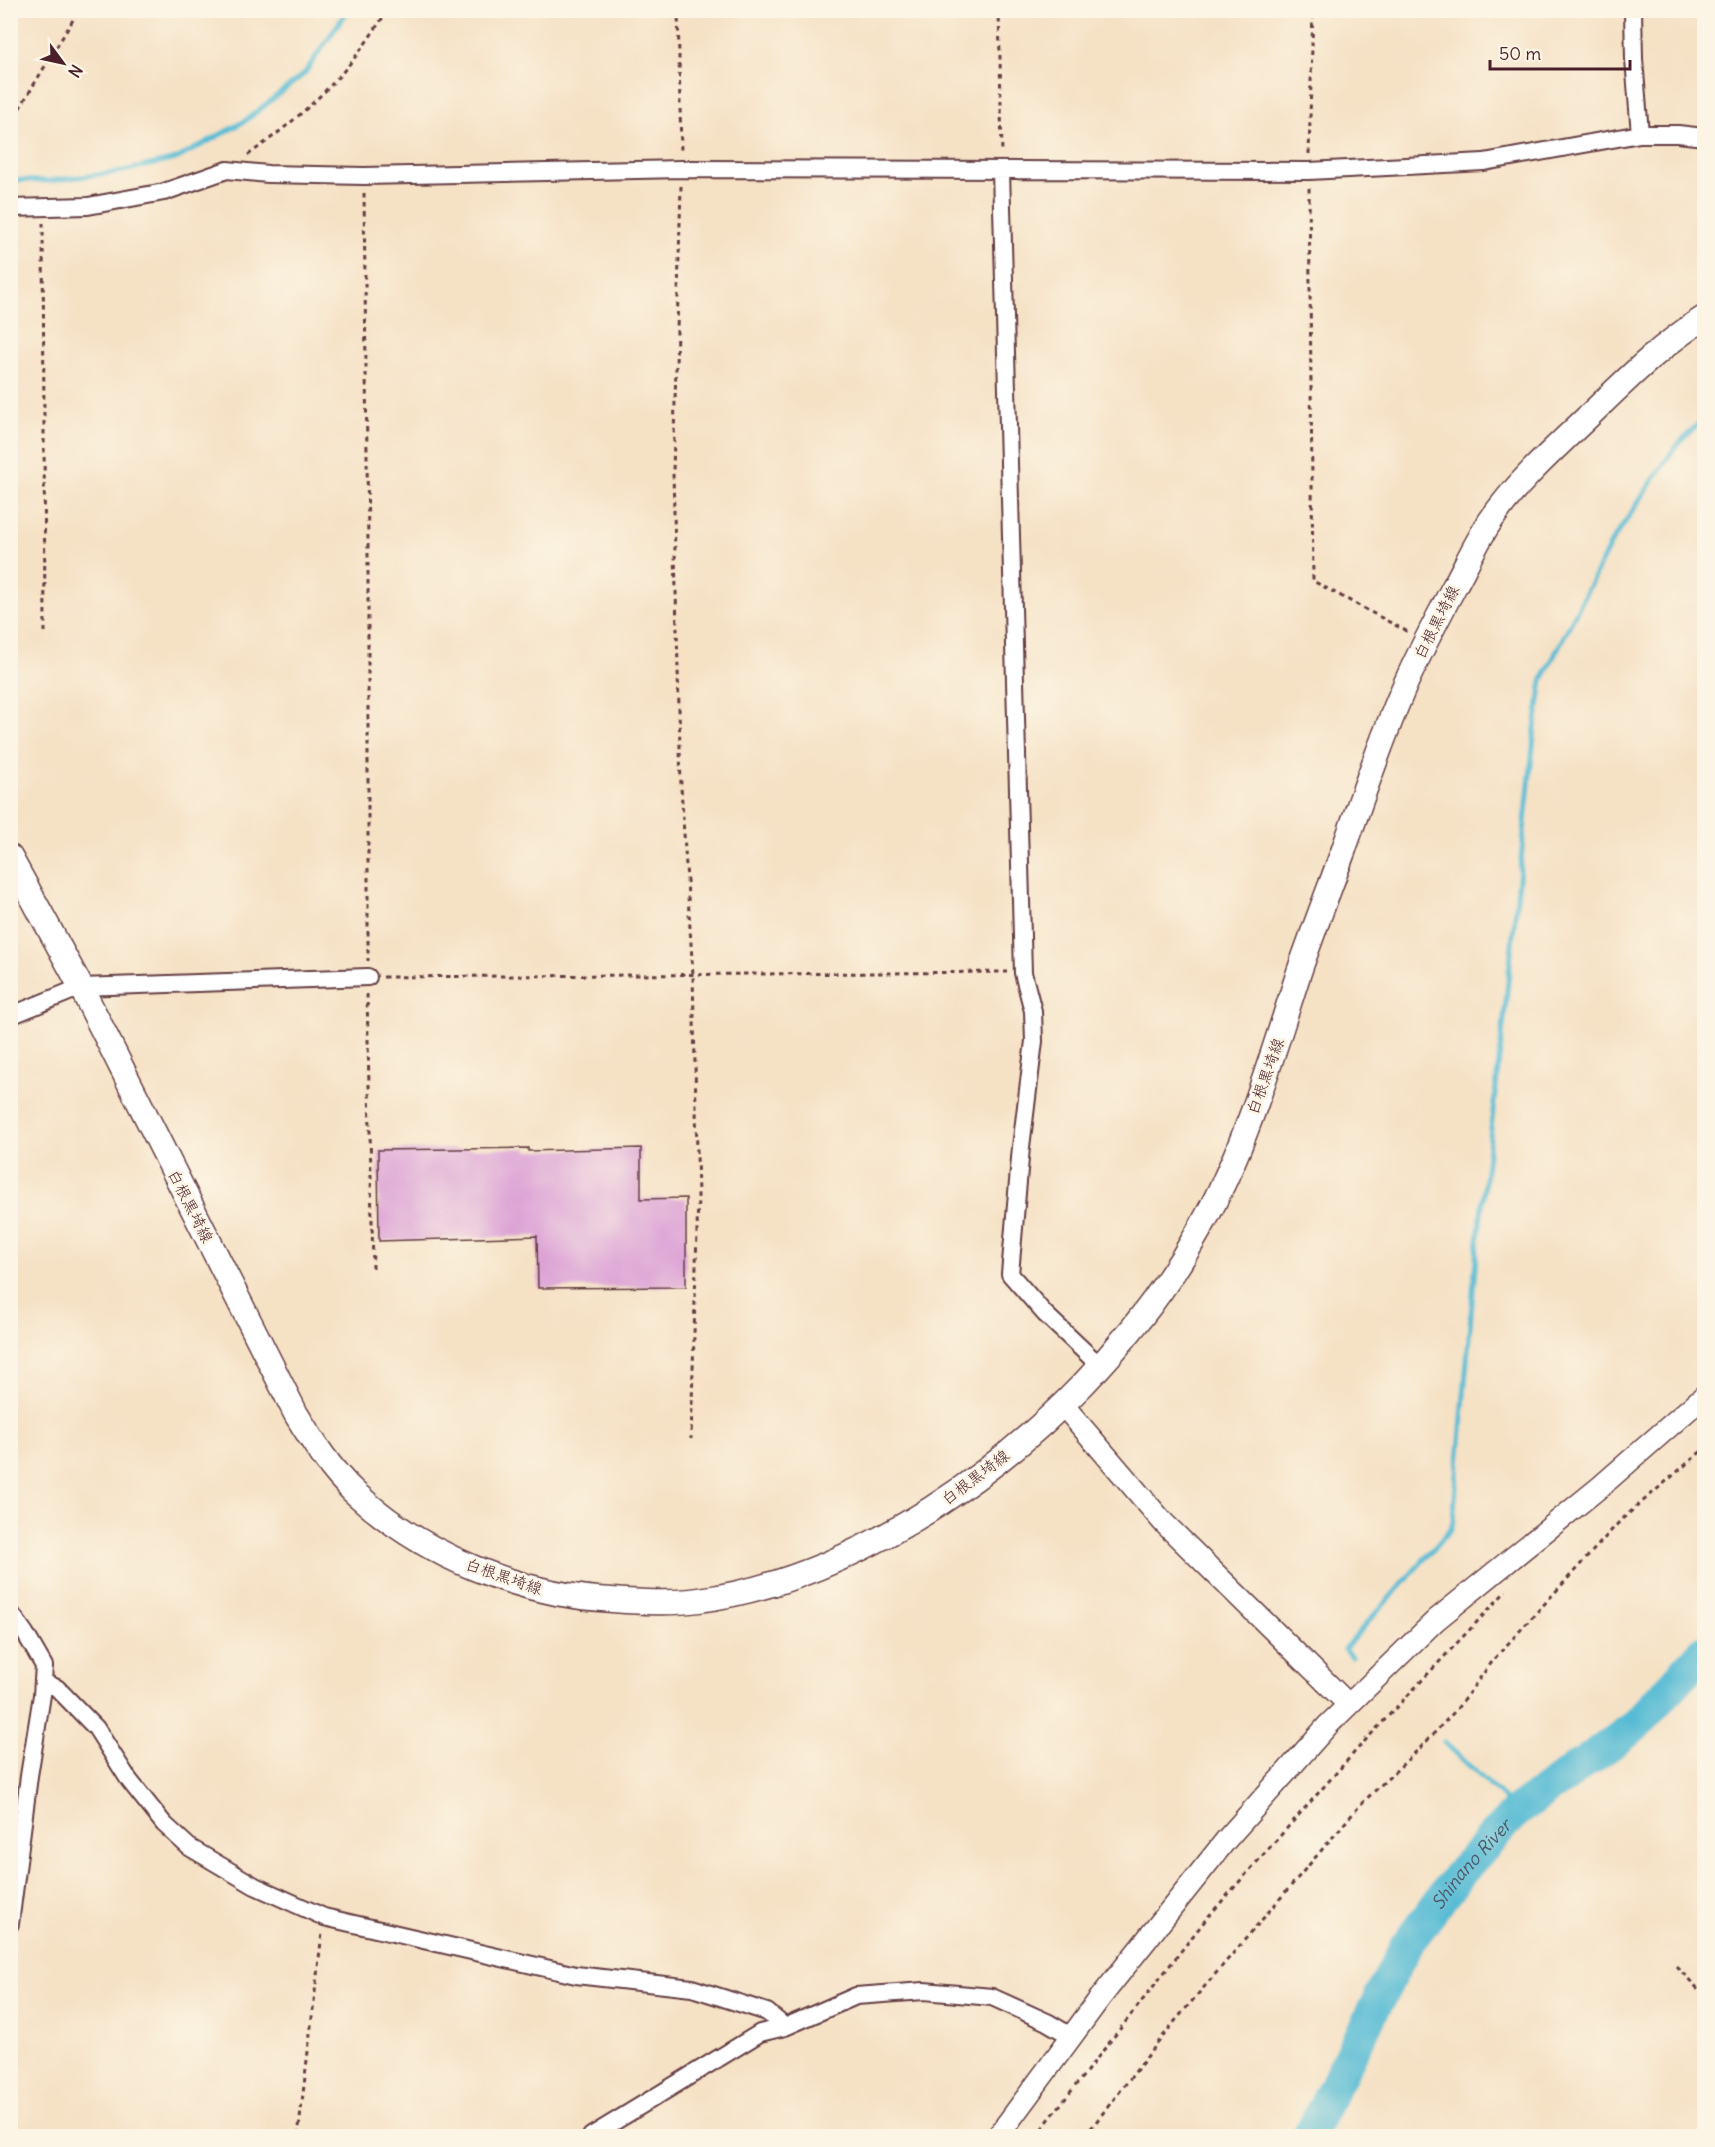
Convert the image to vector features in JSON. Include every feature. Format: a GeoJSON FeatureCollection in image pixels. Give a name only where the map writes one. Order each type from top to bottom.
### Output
{"type":"FeatureCollection","features":[{"type":"Feature","properties":{"kind":"main road","name":"白根黒埼線"},"geometry":{"type":"LineString","coordinates":[[10,857],[81,987],[296,1414],[320,1453],[352,1490],[390,1521],[437,1550],[486,1573],[538,1589],[588,1599],[642,1602],[693,1601],[741,1593],[795,1576],[852,1553],[900,1528],[952,1495],[1014,1448],[1063,1405],[1100,1366],[1156,1298],[1203,1224],[1238,1149],[1268,1072],[1300,968],[1385,733],[1425,641],[1490,522],[1511,495],[1642,365],[1704,318]]}},
{"type":"Feature","properties":{"kind":"street"},"geometry":{"type":"LineString","coordinates":[[1633,10],[1640,134]]}},
{"type":"Feature","properties":{"kind":"street"},"geometry":{"type":"LineString","coordinates":[[10,208],[88,206],[164,192],[227,170],[268,174],[364,176],[682,169],[1309,171],[1484,162],[1640,134],[1704,137]]}},
{"type":"Feature","properties":{"kind":"street"},"geometry":{"type":"LineString","coordinates":[[1001,171],[1023,973],[1033,1011],[1034,1041],[1021,1147],[1010,1274],[1045,1314],[1100,1366]]}},
{"type":"Feature","properties":{"kind":"street"},"geometry":{"type":"LineString","coordinates":[[10,1016],[81,987],[368,977]]}},
{"type":"Feature","properties":{"kind":"street"},"geometry":{"type":"LineString","coordinates":[[999,2136],[1071,2036],[1226,1840],[1348,1704],[1436,1620],[1599,1487],[1704,1396]]}},
{"type":"Feature","properties":{"kind":"street"},"geometry":{"type":"LineString","coordinates":[[1063,1405],[1163,1522],[1348,1704]]}},
{"type":"Feature","properties":{"kind":"street"},"geometry":{"type":"LineString","coordinates":[[10,1612],[44,1666],[42,1695],[10,1924]]}},
{"type":"Feature","properties":{"kind":"street"},"geometry":{"type":"LineString","coordinates":[[42,1682],[57,1688],[96,1728],[129,1780],[157,1816],[189,1847],[255,1886],[324,1917],[576,1975],[692,1988],[767,2012],[785,2027]]}},
{"type":"Feature","properties":{"kind":"street"},"geometry":{"type":"LineString","coordinates":[[591,2136],[760,2033],[785,2027],[856,1996],[924,1991],[992,1996],[1071,2036]]}},
{"type":"Feature","properties":{"kind":"path"},"geometry":{"type":"LineString","coordinates":[[10,124],[79,10]]}},
{"type":"Feature","properties":{"kind":"path"},"geometry":{"type":"LineString","coordinates":[[227,170],[298,117],[358,53],[388,10]]}},
{"type":"Feature","properties":{"kind":"path"},"geometry":{"type":"LineString","coordinates":[[678,10],[682,169],[674,518],[681,787],[693,975],[698,1196],[691,1439]]}},
{"type":"Feature","properties":{"kind":"path"},"geometry":{"type":"LineString","coordinates":[[999,10],[1001,171]]}},
{"type":"Feature","properties":{"kind":"path"},"geometry":{"type":"LineString","coordinates":[[1313,10],[1309,171],[1313,581],[1425,641]]}},
{"type":"Feature","properties":{"kind":"path"},"geometry":{"type":"LineString","coordinates":[[364,176],[368,532],[368,977],[373,1268]]}},
{"type":"Feature","properties":{"kind":"path"},"geometry":{"type":"LineString","coordinates":[[43,207],[45,632]]}},
{"type":"Feature","properties":{"kind":"path"},"geometry":{"type":"LineString","coordinates":[[368,977],[1023,973]]}},
{"type":"Feature","properties":{"kind":"path"},"geometry":{"type":"LineString","coordinates":[[1085,2136],[1175,2021],[1362,1803],[1456,1710],[1495,1658],[1621,1520],[1704,1449]]}},
{"type":"Feature","properties":{"kind":"path"},"geometry":{"type":"LineString","coordinates":[[1036,2136],[1207,1918],[1361,1745],[1506,1591]]}},
{"type":"Feature","properties":{"kind":"path"},"geometry":{"type":"LineString","coordinates":[[298,2136],[324,1917]]}},
{"type":"Feature","properties":{"kind":"path"},"geometry":{"type":"LineString","coordinates":[[1676,1966],[1704,1995]]}},
{"type":"Feature","properties":{"kind":"building"},"geometry":{"type":"Polygon","coordinates":[[[528,1148],[528,1151],[641,1148],[641,1199],[686,1198],[686,1287],[538,1288],[537,1236],[379,1241],[378,1150],[528,1148]]]}},
{"type":"Feature","properties":{"kind":"waterway"},"geometry":{"type":"LineString","coordinates":[[10,180],[49,181],[118,172],[176,159],[245,121],[304,74],[348,10]]}},
{"type":"Feature","properties":{"kind":"waterway"},"geometry":{"type":"LineString","coordinates":[[1352,1657],[1344,1649],[1451,1529],[1453,1521],[1476,1257],[1542,680],[1611,543],[1676,446],[1704,418]]}},
{"type":"Feature","properties":{"kind":"waterway","name":"Shinano River"},"geometry":{"type":"LineString","coordinates":[[1309,2136],[1406,1946],[1459,1874],[1517,1811],[1633,1728],[1704,1651]]}},
{"type":"Feature","properties":{"kind":"waterway"},"geometry":{"type":"LineString","coordinates":[[1444,1742],[1517,1811]]}}]}
